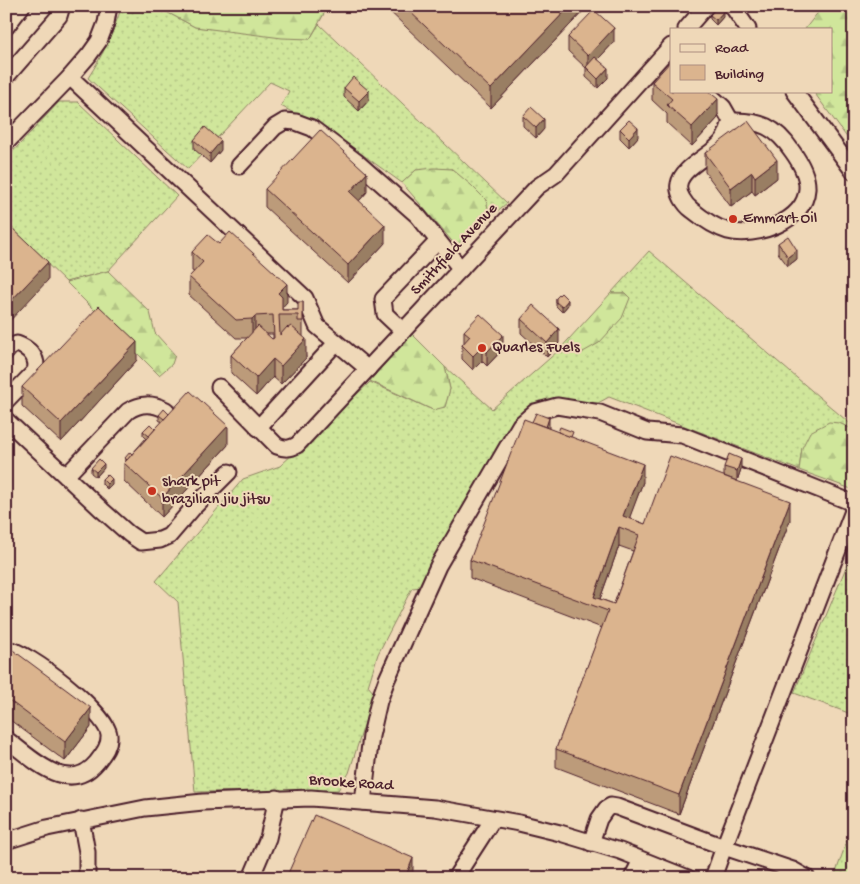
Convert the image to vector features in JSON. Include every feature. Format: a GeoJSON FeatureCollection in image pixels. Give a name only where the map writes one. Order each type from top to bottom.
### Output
{"type":"FeatureCollection","features":[{"type":"Feature","properties":{"kind":"street"},"geometry":{"type":"LineString","coordinates":[[6,27],[22,6]]}},
{"type":"Feature","properties":{"kind":"street"},"geometry":{"type":"LineString","coordinates":[[6,78],[59,16],[62,6]]}},
{"type":"Feature","properties":{"kind":"street"},"geometry":{"type":"LineString","coordinates":[[6,143],[70,77],[99,41],[106,23],[109,6]]}},
{"type":"Feature","properties":{"kind":"street"},"geometry":{"type":"LineString","coordinates":[[687,28],[706,6]]}},
{"type":"Feature","properties":{"kind":"street"},"geometry":{"type":"LineString","coordinates":[[732,6],[741,26]]}},
{"type":"Feature","properties":{"kind":"street","name":"Smithfield Avenue"},"geometry":{"type":"LineString","coordinates":[[219,388],[277,446],[291,448],[297,445],[537,187],[556,174],[670,47]]}},
{"type":"Feature","properties":{"kind":"street"},"geometry":{"type":"LineString","coordinates":[[70,77],[305,298],[317,326],[368,369]]}},
{"type":"Feature","properties":{"kind":"street"},"geometry":{"type":"LineString","coordinates":[[706,92],[723,107],[731,122],[724,140],[684,174],[679,182],[678,191],[688,207],[708,224],[729,231],[756,232],[786,221],[803,202],[807,189],[805,174],[798,159],[788,144],[773,129],[758,123],[731,122]]}},
{"type":"Feature","properties":{"kind":"street"},"geometry":{"type":"LineString","coordinates":[[795,92],[854,172]]}},
{"type":"Feature","properties":{"kind":"street"},"geometry":{"type":"LineString","coordinates":[[239,166],[275,127],[284,121],[296,122],[312,128],[357,162],[418,216],[461,269]]}},
{"type":"Feature","properties":{"kind":"street"},"geometry":{"type":"LineString","coordinates":[[403,331],[386,314],[383,299],[438,241]]}},
{"type":"Feature","properties":{"kind":"street"},"geometry":{"type":"LineString","coordinates":[[258,428],[336,343]]}},
{"type":"Feature","properties":{"kind":"street"},"geometry":{"type":"LineString","coordinates":[[6,352],[10,347],[17,344],[24,347],[33,356],[37,365],[35,371],[6,401]]}},
{"type":"Feature","properties":{"kind":"street"},"geometry":{"type":"LineString","coordinates":[[66,476],[128,411],[136,406],[146,404],[166,410]]}},
{"type":"Feature","properties":{"kind":"street"},"geometry":{"type":"LineString","coordinates":[[363,802],[371,736],[387,679],[438,566],[520,426],[535,412],[557,406],[600,413],[647,432],[682,435],[848,501],[852,505],[852,516],[724,847],[714,876],[715,878]]}},
{"type":"Feature","properties":{"kind":"street"},"geometry":{"type":"LineString","coordinates":[[6,420],[140,542],[151,542],[169,536],[193,508],[229,472]]}},
{"type":"Feature","properties":{"kind":"street"},"geometry":{"type":"LineString","coordinates":[[6,649],[11,649],[30,658],[62,682],[88,705],[109,733],[105,751],[90,770],[72,776],[52,773],[6,739]]}},
{"type":"Feature","properties":{"kind":"street"},"geometry":{"type":"LineString","coordinates":[[251,878],[268,838],[277,798]]}},
{"type":"Feature","properties":{"kind":"street","name":"Brooke Road"},"geometry":{"type":"LineString","coordinates":[[6,841],[47,828],[145,808],[202,802],[311,798],[435,808],[518,822],[591,842],[688,878]]}},
{"type":"Feature","properties":{"kind":"street"},"geometry":{"type":"LineString","coordinates":[[591,842],[599,819],[606,809],[611,806],[793,870],[807,878]]}},
{"type":"Feature","properties":{"kind":"street"},"geometry":{"type":"LineString","coordinates":[[455,878],[493,819]]}},
{"type":"Feature","properties":{"kind":"street"},"geometry":{"type":"LineString","coordinates":[[81,820],[87,852],[87,878]]}},
{"type":"Feature","properties":{"kind":"street"},"geometry":{"type":"LineString","coordinates":[[632,878],[641,860]]}},
{"type":"Feature","properties":{"kind":"green space"},"geometry":{"type":"Polygon","coordinates":[[[122,6],[159,8],[195,27],[310,39],[319,24],[507,203],[490,217],[486,200],[452,169],[416,170],[402,183],[341,139],[281,106],[289,91],[270,82],[188,169],[88,78],[107,43],[122,6]]]}},
{"type":"Feature","properties":{"kind":"green space"},"geometry":{"type":"Polygon","coordinates":[[[133,6],[324,6],[325,12],[310,39],[282,38],[195,27],[159,8],[133,6]]]}},
{"type":"Feature","properties":{"kind":"green space"},"geometry":{"type":"Polygon","coordinates":[[[823,6],[854,6],[854,77],[852,82],[854,87],[854,147],[814,92],[832,92],[832,28],[806,28],[823,6]]]}},
{"type":"Feature","properties":{"kind":"green space"},"geometry":{"type":"Polygon","coordinates":[[[59,102],[78,102],[177,196],[108,271],[66,282],[6,224],[6,159],[59,102]]]}},
{"type":"Feature","properties":{"kind":"green space"},"geometry":{"type":"Polygon","coordinates":[[[452,169],[486,200],[490,217],[457,247],[402,183],[416,170],[452,169]]]}},
{"type":"Feature","properties":{"kind":"green space"},"geometry":{"type":"Polygon","coordinates":[[[649,251],[854,427],[854,430],[839,423],[802,448],[799,470],[609,397],[598,403],[539,401],[524,409],[498,447],[448,533],[422,587],[412,588],[378,654],[368,686],[374,693],[349,773],[338,790],[195,792],[178,602],[156,581],[243,479],[280,466],[370,382],[433,410],[445,406],[450,389],[445,367],[492,409],[558,351],[583,352],[625,293],[611,293],[649,251]]]}},
{"type":"Feature","properties":{"kind":"green space"},"geometry":{"type":"Polygon","coordinates":[[[108,271],[150,312],[155,333],[175,355],[172,364],[159,375],[66,282],[108,271]]]}},
{"type":"Feature","properties":{"kind":"green space"},"geometry":{"type":"Polygon","coordinates":[[[611,293],[625,293],[630,298],[622,318],[599,343],[583,352],[558,351],[611,293]]]}},
{"type":"Feature","properties":{"kind":"green space"},"geometry":{"type":"Polygon","coordinates":[[[411,333],[445,367],[450,389],[445,407],[433,410],[370,381],[411,333]]]}},
{"type":"Feature","properties":{"kind":"green space"},"geometry":{"type":"Polygon","coordinates":[[[829,422],[839,423],[854,430],[854,490],[799,470],[802,448],[810,432],[829,422]]]}},
{"type":"Feature","properties":{"kind":"green space"},"geometry":{"type":"Polygon","coordinates":[[[854,548],[854,715],[794,693],[854,548]]]}},
{"type":"Feature","properties":{"kind":"green space"},"geometry":{"type":"Polygon","coordinates":[[[854,820],[854,878],[834,878],[854,820]]]}},
{"type":"Feature","properties":{"kind":"building"},"geometry":{"type":"Polygon","coordinates":[[[404,6],[570,6],[491,89],[404,6]]]}},
{"type":"Feature","properties":{"kind":"building"},"geometry":{"type":"Polygon","coordinates":[[[717,7],[723,12],[716,20],[710,15],[717,7]]]}},
{"type":"Feature","properties":{"kind":"building"},"geometry":{"type":"Polygon","coordinates":[[[594,10],[614,28],[588,56],[568,37],[594,10]]]}},
{"type":"Feature","properties":{"kind":"building"},"geometry":{"type":"Polygon","coordinates":[[[595,57],[608,68],[598,79],[586,67],[595,57]]]}},
{"type":"Feature","properties":{"kind":"building"},"geometry":{"type":"Polygon","coordinates":[[[670,62],[670,92],[709,92],[718,99],[692,127],[667,105],[672,99],[652,82],[670,62]]]}},
{"type":"Feature","properties":{"kind":"building"},"geometry":{"type":"Polygon","coordinates":[[[353,77],[369,91],[359,101],[344,88],[353,77]]]}},
{"type":"Feature","properties":{"kind":"building"},"geometry":{"type":"Polygon","coordinates":[[[531,107],[544,119],[536,128],[523,116],[531,107]]]}},
{"type":"Feature","properties":{"kind":"building"},"geometry":{"type":"Polygon","coordinates":[[[629,120],[638,128],[629,138],[620,129],[629,120]]]}},
{"type":"Feature","properties":{"kind":"building"},"geometry":{"type":"Polygon","coordinates":[[[748,121],[777,160],[755,177],[752,172],[731,188],[705,153],[748,121]]]}},
{"type":"Feature","properties":{"kind":"building"},"geometry":{"type":"Polygon","coordinates":[[[205,127],[221,141],[210,154],[194,140],[205,127]]]}},
{"type":"Feature","properties":{"kind":"building"},"geometry":{"type":"Polygon","coordinates":[[[320,130],[367,173],[350,192],[385,225],[348,265],[265,189],[320,130]]]}},
{"type":"Feature","properties":{"kind":"building"},"geometry":{"type":"Polygon","coordinates":[[[9,225],[48,262],[6,306],[6,228],[9,225]]]}},
{"type":"Feature","properties":{"kind":"building"},"geometry":{"type":"Polygon","coordinates":[[[230,232],[287,284],[278,293],[282,297],[282,310],[298,310],[298,302],[303,302],[303,321],[298,321],[298,315],[279,315],[280,335],[287,327],[291,326],[306,339],[281,366],[273,359],[256,378],[231,355],[258,326],[272,339],[274,338],[273,315],[236,320],[189,277],[203,262],[192,252],[208,235],[219,244],[230,232]]]}},
{"type":"Feature","properties":{"kind":"building"},"geometry":{"type":"Polygon","coordinates":[[[788,236],[797,250],[788,257],[778,243],[788,236]]]}},
{"type":"Feature","properties":{"kind":"building"},"geometry":{"type":"Polygon","coordinates":[[[561,293],[568,300],[562,307],[556,302],[556,298],[561,293]]]}},
{"type":"Feature","properties":{"kind":"building"},"geometry":{"type":"Polygon","coordinates":[[[533,305],[559,329],[547,343],[521,319],[533,305]]]}},
{"type":"Feature","properties":{"kind":"building"},"geometry":{"type":"Polygon","coordinates":[[[99,306],[137,342],[61,423],[22,387],[99,306]]]}},
{"type":"Feature","properties":{"kind":"building"},"geometry":{"type":"Polygon","coordinates":[[[480,314],[503,335],[487,352],[482,347],[473,356],[462,345],[470,336],[464,331],[480,314]]]}},
{"type":"Feature","properties":{"kind":"building"},"geometry":{"type":"Polygon","coordinates":[[[190,391],[228,426],[162,498],[124,463],[190,391]]]}},
{"type":"Feature","properties":{"kind":"building"},"geometry":{"type":"Polygon","coordinates":[[[164,409],[169,414],[164,419],[159,415],[164,409]]]}},
{"type":"Feature","properties":{"kind":"building"},"geometry":{"type":"Polygon","coordinates":[[[536,413],[549,418],[546,427],[532,422],[536,413]]]}},
{"type":"Feature","properties":{"kind":"building"},"geometry":{"type":"Polygon","coordinates":[[[524,419],[643,464],[623,516],[645,524],[670,456],[790,501],[679,795],[556,749],[608,611],[470,560],[524,419]],[[619,527],[594,597],[614,604],[639,535],[619,527]]]}},
{"type":"Feature","properties":{"kind":"building"},"geometry":{"type":"Polygon","coordinates":[[[150,424],[155,429],[149,436],[143,431],[150,424]]]}},
{"type":"Feature","properties":{"kind":"building"},"geometry":{"type":"Polygon","coordinates":[[[560,427],[573,432],[571,437],[558,432],[560,427]]]}},
{"type":"Feature","properties":{"kind":"building"},"geometry":{"type":"Polygon","coordinates":[[[130,452],[132,454],[127,460],[125,458],[130,452]]]}},
{"type":"Feature","properties":{"kind":"building"},"geometry":{"type":"Polygon","coordinates":[[[729,454],[741,459],[737,471],[724,467],[729,454]]]}},
{"type":"Feature","properties":{"kind":"building"},"geometry":{"type":"Polygon","coordinates":[[[99,459],[104,464],[96,472],[91,468],[99,459]]]}},
{"type":"Feature","properties":{"kind":"building"},"geometry":{"type":"Polygon","coordinates":[[[107,474],[112,479],[107,484],[102,479],[107,474]]]}},
{"type":"Feature","properties":{"kind":"building"},"geometry":{"type":"Polygon","coordinates":[[[6,478],[10,479],[6,492],[6,478]]]}},
{"type":"Feature","properties":{"kind":"building"},"geometry":{"type":"Polygon","coordinates":[[[6,645],[91,708],[65,742],[6,698],[6,645]]]}},
{"type":"Feature","properties":{"kind":"building"},"geometry":{"type":"Polygon","coordinates":[[[314,815],[413,858],[405,878],[286,878],[314,815]]]}},
{"type":"Feature","properties":{"kind":"place","name":"Emmart Oil"},"geometry":{"type":"Point","coordinates":[733,219]}},
{"type":"Feature","properties":{"kind":"place","name":"Quarles Fuels"},"geometry":{"type":"Point","coordinates":[482,348]}},
{"type":"Feature","properties":{"kind":"place","name":"shark pit brazilian jiu jitsu"},"geometry":{"type":"Point","coordinates":[152,491]}}]}
